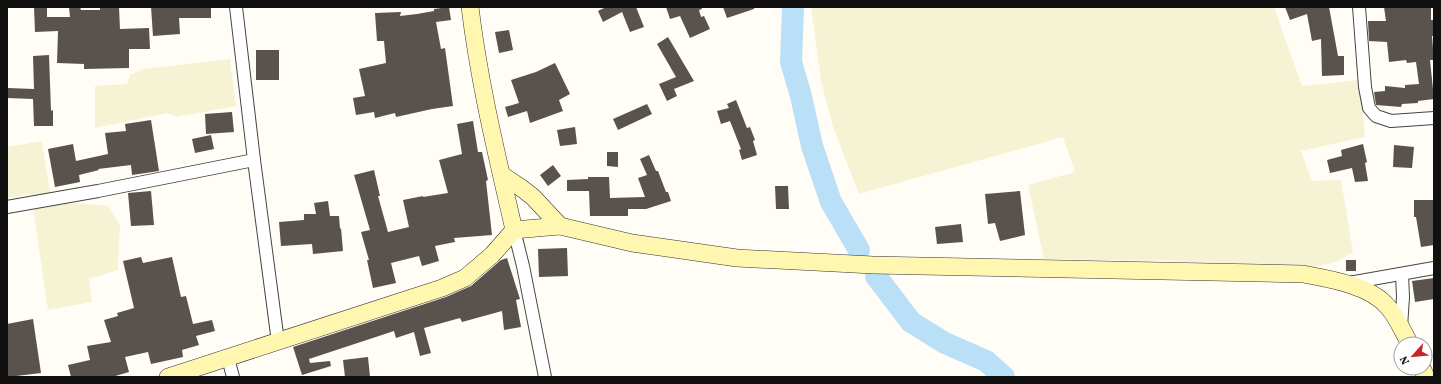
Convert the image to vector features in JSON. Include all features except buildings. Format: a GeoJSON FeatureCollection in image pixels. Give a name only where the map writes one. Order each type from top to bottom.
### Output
{"type":"FeatureCollection","features":[{"type":"Feature","properties":{"kind":"main road"},"geometry":{"type":"LineString","coordinates":[[470,7],[472,29],[488,117],[514,230]]}},
{"type":"Feature","properties":{"kind":"main road"},"geometry":{"type":"LineString","coordinates":[[502,176],[533,197],[560,226]]}},
{"type":"Feature","properties":{"kind":"main road"},"geometry":{"type":"LineString","coordinates":[[168,377],[458,282],[465,278],[492,255],[514,230],[560,226],[632,243],[737,258],[873,265],[1303,274],[1347,283],[1367,291],[1387,306],[1406,336]]}},
{"type":"Feature","properties":{"kind":"street"},"geometry":{"type":"LineString","coordinates":[[236,7],[278,342]]}},
{"type":"Feature","properties":{"kind":"street"},"geometry":{"type":"LineString","coordinates":[[1359,7],[1365,87],[1370,108],[1376,116],[1391,121],[1434,118]]}},
{"type":"Feature","properties":{"kind":"street"},"geometry":{"type":"LineString","coordinates":[[7,207],[98,191],[254,160]]}},
{"type":"Feature","properties":{"kind":"street"},"geometry":{"type":"LineString","coordinates":[[514,230],[523,266],[545,377]]}},
{"type":"Feature","properties":{"kind":"street"},"geometry":{"type":"LineString","coordinates":[[1347,283],[1434,268]]}},
{"type":"Feature","properties":{"kind":"street"},"geometry":{"type":"LineString","coordinates":[[1401,327],[1403,297],[1402,274]]}},
{"type":"Feature","properties":{"kind":"street"},"geometry":{"type":"LineString","coordinates":[[228,358],[233,377]]}},
{"type":"Feature","properties":{"kind":"shaded area"},"geometry":{"type":"Polygon","coordinates":[[[811,7],[1274,7],[1302,86],[1360,80],[1365,137],[1301,151],[1312,181],[1341,180],[1353,252],[1336,262],[1312,268],[1174,261],[1044,259],[1028,185],[1075,172],[1063,137],[859,194],[833,127],[821,81],[811,7]]]}},
{"type":"Feature","properties":{"kind":"shaded area"},"geometry":{"type":"Polygon","coordinates":[[[230,59],[236,106],[176,117],[167,113],[95,128],[95,86],[127,84],[130,75],[143,69],[230,59]]]}},
{"type":"Feature","properties":{"kind":"shaded area"},"geometry":{"type":"Polygon","coordinates":[[[42,141],[52,205],[77,203],[108,206],[120,225],[118,270],[89,279],[92,302],[48,310],[31,194],[7,198],[7,147],[42,141]]]}},
{"type":"Feature","properties":{"kind":"waterway"},"geometry":{"type":"LineString","coordinates":[[793,7],[791,62],[801,96],[812,146],[831,202],[859,250]]}},
{"type":"Feature","properties":{"kind":"waterway"},"geometry":{"type":"LineString","coordinates":[[876,276],[911,322],[945,343],[986,361],[1004,377]]}}]}
